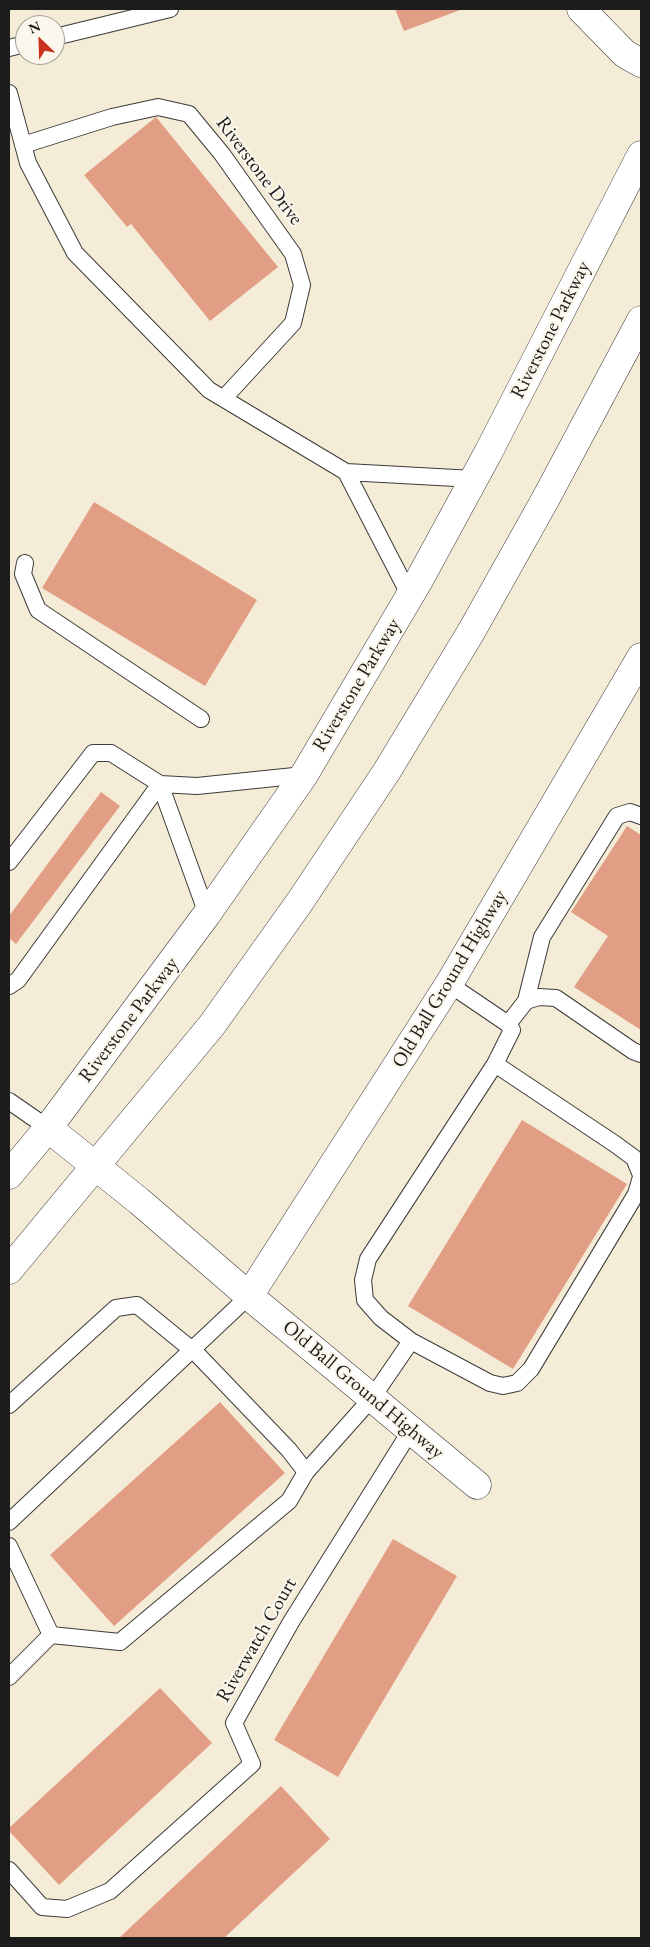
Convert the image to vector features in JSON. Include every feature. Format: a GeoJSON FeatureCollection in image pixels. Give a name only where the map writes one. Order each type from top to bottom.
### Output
{"type":"FeatureCollection","features":[{"type":"Feature","properties":{"kind":"main road"},"geometry":{"type":"LineString","coordinates":[[581,9],[625,54],[641,63]]}},
{"type":"Feature","properties":{"kind":"main road","name":"Riverstone Parkway"},"geometry":{"type":"LineString","coordinates":[[9,1175],[48,1128],[208,914],[304,775],[410,596],[474,479],[641,154]]}},
{"type":"Feature","properties":{"kind":"main road"},"geometry":{"type":"LineString","coordinates":[[9,1270],[212,1025],[299,903],[387,770],[480,616],[545,500],[641,320]]}},
{"type":"Feature","properties":{"kind":"main road","name":"Old Ball Ground Highway"},"geometry":{"type":"LineString","coordinates":[[249,1296],[449,984],[641,657]]}},
{"type":"Feature","properties":{"kind":"main road","name":"Old Ball Ground Highway"},"geometry":{"type":"LineString","coordinates":[[48,1128],[139,1201],[249,1296],[477,1485]]}},
{"type":"Feature","properties":{"kind":"lane"},"geometry":{"type":"LineString","coordinates":[[65,35],[170,9]]}},
{"type":"Feature","properties":{"kind":"lane"},"geometry":{"type":"LineString","coordinates":[[9,93],[28,163],[75,253],[209,390],[346,472],[474,479]]}},
{"type":"Feature","properties":{"kind":"lane","name":"Riverstone Drive"},"geometry":{"type":"LineString","coordinates":[[23,146],[112,117],[158,106],[189,114],[222,154],[293,254],[302,285],[293,323],[224,398]]}},
{"type":"Feature","properties":{"kind":"lane"},"geometry":{"type":"LineString","coordinates":[[346,472],[410,596]]}},
{"type":"Feature","properties":{"kind":"lane"},"geometry":{"type":"LineString","coordinates":[[25,563],[23,574],[38,610],[201,719]]}},
{"type":"Feature","properties":{"kind":"lane"},"geometry":{"type":"LineString","coordinates":[[9,862],[93,753],[111,753],[160,784],[197,786],[304,775]]}},
{"type":"Feature","properties":{"kind":"lane"},"geometry":{"type":"LineString","coordinates":[[160,784],[208,914]]}},
{"type":"Feature","properties":{"kind":"lane"},"geometry":{"type":"LineString","coordinates":[[9,986],[18,980],[160,784]]}},
{"type":"Feature","properties":{"kind":"lane"},"geometry":{"type":"LineString","coordinates":[[508,1024],[526,1001],[542,937],[617,816],[630,812],[641,816]]}},
{"type":"Feature","properties":{"kind":"lane"},"geometry":{"type":"LineString","coordinates":[[449,984],[508,1024],[512,1030],[495,1064],[368,1259],[362,1280],[365,1300],[381,1318],[412,1341],[490,1383],[503,1386],[517,1383],[530,1369],[636,1194],[641,1176],[634,1158],[616,1144],[495,1064]]}},
{"type":"Feature","properties":{"kind":"lane"},"geometry":{"type":"LineString","coordinates":[[526,1001],[539,997],[556,998],[641,1054]]}},
{"type":"Feature","properties":{"kind":"lane"},"geometry":{"type":"LineString","coordinates":[[9,1101],[48,1128]]}},
{"type":"Feature","properties":{"kind":"lane"},"geometry":{"type":"LineString","coordinates":[[9,1522],[249,1296]]}},
{"type":"Feature","properties":{"kind":"lane"},"geometry":{"type":"LineString","coordinates":[[9,1405],[116,1308],[137,1306],[191,1350],[289,1450],[306,1472]]}},
{"type":"Feature","properties":{"kind":"lane"},"geometry":{"type":"LineString","coordinates":[[51,1635],[120,1642],[289,1501],[306,1472],[372,1398],[412,1341]]}},
{"type":"Feature","properties":{"kind":"lane","name":"Riverwatch Court"},"geometry":{"type":"LineString","coordinates":[[9,1870],[42,1907],[67,1909],[110,1892],[252,1764],[234,1723],[291,1622],[411,1430]]}},
{"type":"Feature","properties":{"kind":"lane"},"geometry":{"type":"LineString","coordinates":[[9,1546],[51,1635]]}},
{"type":"Feature","properties":{"kind":"lane"},"geometry":{"type":"LineString","coordinates":[[9,1677],[51,1635]]}},
{"type":"Feature","properties":{"kind":"building"},"geometry":{"type":"Polygon","coordinates":[[[395,9],[463,9],[404,31],[395,9]]]}},
{"type":"Feature","properties":{"kind":"building"},"geometry":{"type":"Polygon","coordinates":[[[156,117],[278,267],[210,321],[131,224],[127,227],[84,175],[156,117]]]}},
{"type":"Feature","properties":{"kind":"building"},"geometry":{"type":"Polygon","coordinates":[[[94,502],[257,600],[205,686],[42,588],[94,502]]]}},
{"type":"Feature","properties":{"kind":"building"},"geometry":{"type":"Polygon","coordinates":[[[101,792],[120,806],[16,944],[9,938],[9,916],[101,792]]]}},
{"type":"Feature","properties":{"kind":"building"},"geometry":{"type":"Polygon","coordinates":[[[627,826],[641,835],[641,1030],[574,987],[608,936],[571,912],[627,826]]]}},
{"type":"Feature","properties":{"kind":"building"},"geometry":{"type":"Polygon","coordinates":[[[522,1120],[627,1184],[513,1369],[408,1306],[522,1120]]]}},
{"type":"Feature","properties":{"kind":"building"},"geometry":{"type":"Polygon","coordinates":[[[220,1402],[285,1473],[114,1626],[50,1555],[220,1402]]]}},
{"type":"Feature","properties":{"kind":"building"},"geometry":{"type":"Polygon","coordinates":[[[393,1539],[457,1576],[338,1777],[274,1740],[393,1539]]]}},
{"type":"Feature","properties":{"kind":"building"},"geometry":{"type":"Polygon","coordinates":[[[160,1688],[212,1743],[59,1885],[9,1831],[9,1828],[160,1688]]]}},
{"type":"Feature","properties":{"kind":"building"},"geometry":{"type":"Polygon","coordinates":[[[281,1786],[330,1839],[224,1938],[119,1938],[281,1786]]]}}]}
